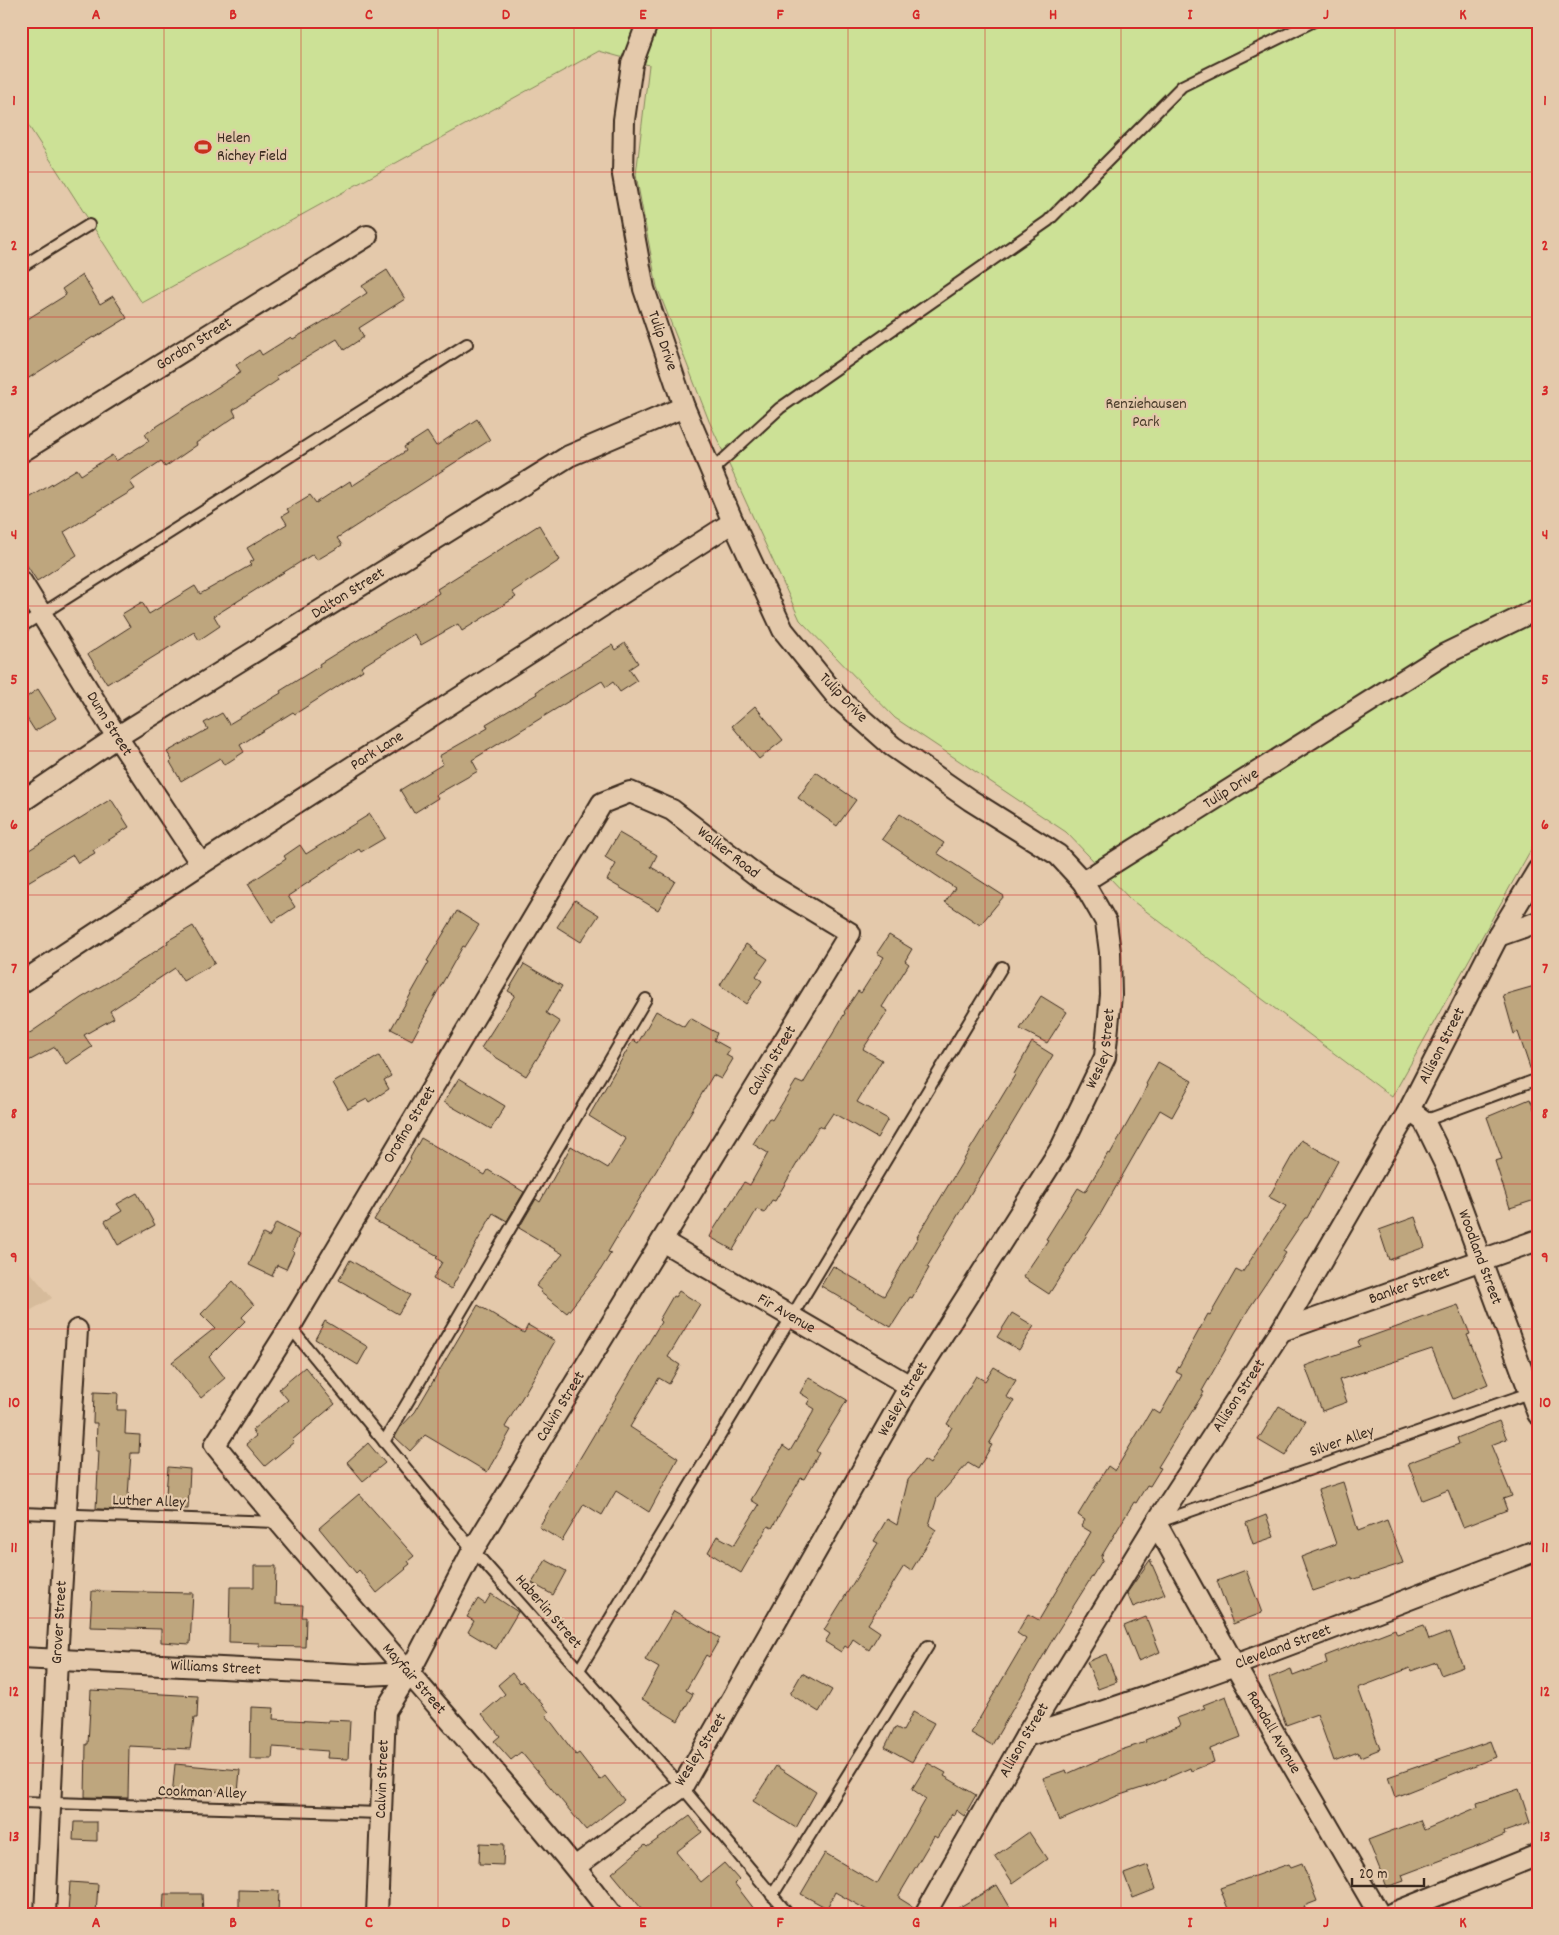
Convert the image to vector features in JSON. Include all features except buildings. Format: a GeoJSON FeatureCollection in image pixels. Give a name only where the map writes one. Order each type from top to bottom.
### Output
{"type":"FeatureCollection","features":[{"type":"Feature","properties":{"kind":"street","name":"Tulip Drive"},"geometry":{"type":"LineString","coordinates":[[648,21],[632,64],[624,120],[623,175],[644,289],[684,407],[733,522],[783,630],[836,697],[892,746],[970,800],[1058,854],[1083,882],[1445,654],[1538,608]]}},
{"type":"Feature","properties":{"kind":"street","name":"Gordon Street"},"geometry":{"type":"LineString","coordinates":[[21,452],[367,236]]}},
{"type":"Feature","properties":{"kind":"street","name":"Dalton Street"},"geometry":{"type":"LineString","coordinates":[[21,802],[117,737],[569,456],[684,407]]}},
{"type":"Feature","properties":{"kind":"street","name":"Park Lane"},"geometry":{"type":"LineString","coordinates":[[21,983],[201,864],[733,522]]}},
{"type":"Feature","properties":{"kind":"street","name":"Dunn Street"},"geometry":{"type":"LineString","coordinates":[[21,580],[117,737],[201,864]]}},
{"type":"Feature","properties":{"kind":"street","name":"Walker Road"},"geometry":{"type":"LineString","coordinates":[[602,803],[630,792],[672,810],[764,881],[850,933]]}},
{"type":"Feature","properties":{"kind":"street","name":"Orofino Street"},"geometry":{"type":"LineString","coordinates":[[215,1446],[290,1328],[602,803]]}},
{"type":"Feature","properties":{"kind":"street","name":"Allison Street"},"geometry":{"type":"LineString","coordinates":[[925,1914],[1026,1736],[1156,1523],[1281,1331],[1416,1115],[1498,936],[1538,870]]}},
{"type":"Feature","properties":{"kind":"street","name":"Wesley Street"},"geometry":{"type":"LineString","coordinates":[[575,1867],[682,1787],[910,1386],[1061,1148],[1105,1057],[1111,995],[1110,952],[1106,922],[1083,882]]}},
{"type":"Feature","properties":{"kind":"street"},"geometry":{"type":"LineString","coordinates":[[1498,936],[1538,922]]}},
{"type":"Feature","properties":{"kind":"street","name":"Calvin Street"},"geometry":{"type":"LineString","coordinates":[[377,1914],[385,1710],[409,1674],[473,1550],[850,933]]}},
{"type":"Feature","properties":{"kind":"street","name":"Woodland Street"},"geometry":{"type":"LineString","coordinates":[[1416,1115],[1446,1166],[1534,1391],[1538,1414]]}},
{"type":"Feature","properties":{"kind":"street","name":"Banker Street"},"geometry":{"type":"LineString","coordinates":[[1281,1331],[1538,1240]]}},
{"type":"Feature","properties":{"kind":"street","name":"Fir Avenue"},"geometry":{"type":"LineString","coordinates":[[662,1241],[910,1386]]}},
{"type":"Feature","properties":{"kind":"street","name":"Grover Street"},"geometry":{"type":"LineString","coordinates":[[45,1914],[57,1660],[77,1330]]}},
{"type":"Feature","properties":{"kind":"street","name":"Mayfair Street"},"geometry":{"type":"LineString","coordinates":[[215,1446],[276,1522],[575,1867],[611,1914]]}},
{"type":"Feature","properties":{"kind":"street","name":"Randall Avenue"},"geometry":{"type":"LineString","coordinates":[[1156,1523],[1234,1664],[1379,1914]]}},
{"type":"Feature","properties":{"kind":"street","name":"Cleveland Street"},"geometry":{"type":"LineString","coordinates":[[1026,1736],[1234,1664],[1538,1550]]}},
{"type":"Feature","properties":{"kind":"street","name":"Williams Street"},"geometry":{"type":"LineString","coordinates":[[21,1658],[364,1675],[409,1674]]}},
{"type":"Feature","properties":{"kind":"street"},"geometry":{"type":"LineString","coordinates":[[1391,1914],[1538,1855]]}},
{"type":"Feature","properties":{"kind":"lane"},"geometry":{"type":"LineString","coordinates":[[711,471],[780,408],[1048,221],[1182,86],[1314,21]]}},
{"type":"Feature","properties":{"kind":"lane"},"geometry":{"type":"LineString","coordinates":[[21,267],[89,226]]}},
{"type":"Feature","properties":{"kind":"lane"},"geometry":{"type":"LineString","coordinates":[[21,627],[467,344]]}},
{"type":"Feature","properties":{"kind":"lane"},"geometry":{"type":"LineString","coordinates":[[579,1670],[1002,967]]}},
{"type":"Feature","properties":{"kind":"lane"},"geometry":{"type":"LineString","coordinates":[[384,1442],[646,998]]}},
{"type":"Feature","properties":{"kind":"lane"},"geometry":{"type":"LineString","coordinates":[[1416,1115],[1538,1079]]}},
{"type":"Feature","properties":{"kind":"lane","name":"Haberlin Street"},"geometry":{"type":"LineString","coordinates":[[290,1328],[473,1550],[682,1787],[788,1914]]}},
{"type":"Feature","properties":{"kind":"lane","name":"Silver Alley"},"geometry":{"type":"LineString","coordinates":[[1156,1523],[1534,1391]]}},
{"type":"Feature","properties":{"kind":"lane","name":"Luther Alley"},"geometry":{"type":"LineString","coordinates":[[21,1513],[276,1522]]}},
{"type":"Feature","properties":{"kind":"lane"},"geometry":{"type":"LineString","coordinates":[[772,1896],[928,1646]]}},
{"type":"Feature","properties":{"kind":"lane","name":"Cookman Alley"},"geometry":{"type":"LineString","coordinates":[[21,1802],[381,1813]]}},
{"type":"Feature","properties":{"kind":"shaded area"},"geometry":{"type":"Polygon","coordinates":[[[21,1261],[52,1298],[21,1316],[21,1261]]]}},
{"type":"Feature","properties":{"kind":"green space","name":"Renziehausen Park"},"geometry":{"type":"Polygon","coordinates":[[[21,21],[1538,21],[1538,837],[1392,1097],[1130,899],[1066,832],[895,718],[800,620],[709,421],[657,287],[636,175],[649,65],[599,51],[142,303],[21,114],[21,21]]]}},
{"type":"Feature","properties":{"kind":"place","name":"Helen Richey Field"},"geometry":{"type":"Point","coordinates":[203,147]}}]}
